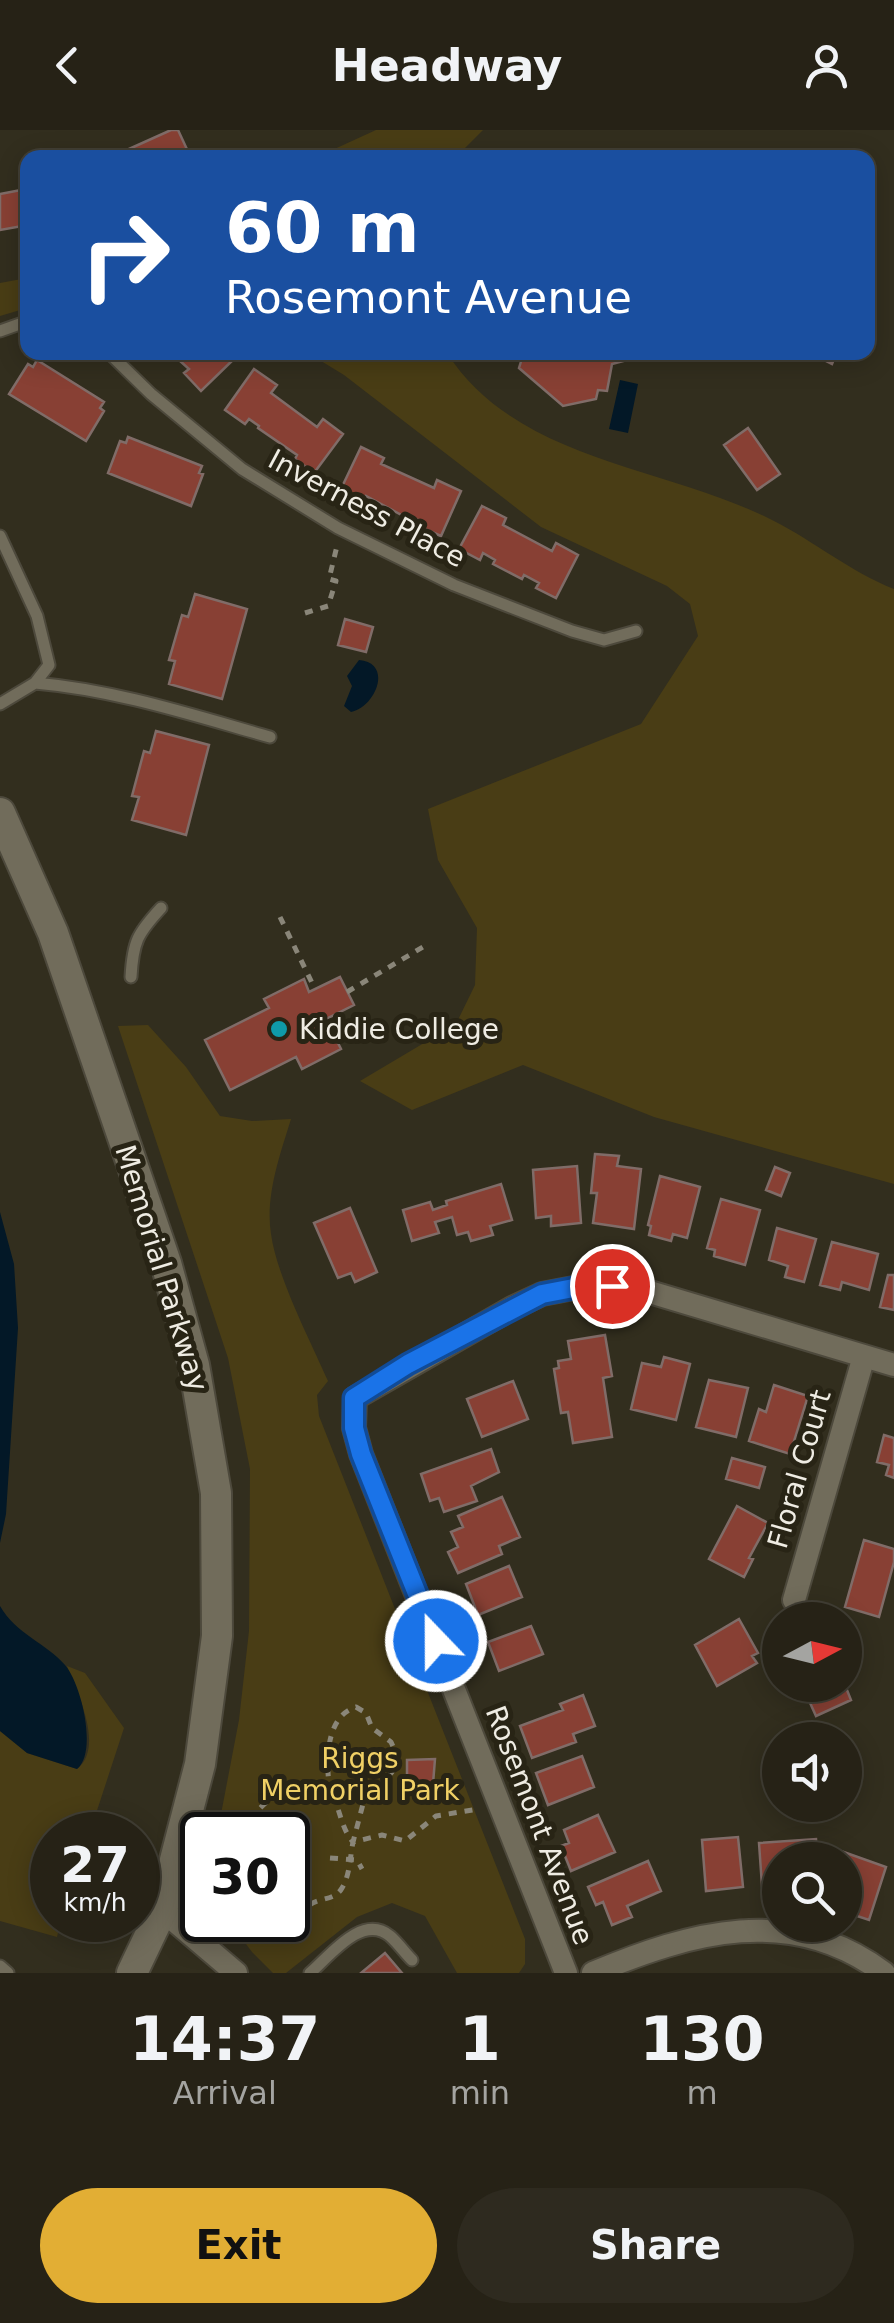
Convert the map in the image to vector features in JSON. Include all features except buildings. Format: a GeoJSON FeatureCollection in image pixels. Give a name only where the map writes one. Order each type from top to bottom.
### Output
{"type":"FeatureCollection","features":[{"type":"Feature","properties":{"kind":"main road","name":"Memorial Parkway"},"geometry":{"type":"LineString","coordinates":[[0,812],[52,933],[150,1212],[182,1314],[205,1417],[216,1493],[218,1636],[200,1764],[162,1910],[132,1973]]}},
{"type":"Feature","properties":{"kind":"street","name":"Rosemont Avenue"},"geometry":{"type":"LineString","coordinates":[[566,1973],[361,1454],[354,1428],[354,1398],[512,1308],[542,1294],[584,1286],[643,1290],[894,1365]]}},
{"type":"Feature","properties":{"kind":"street","name":"Floral Court"},"geometry":{"type":"LineString","coordinates":[[794,1600],[864,1356]]}},
{"type":"Feature","properties":{"kind":"street"},"geometry":{"type":"LineString","coordinates":[[162,1910],[236,1973]]}},
{"type":"Feature","properties":{"kind":"street"},"geometry":{"type":"LineString","coordinates":[[593,1973],[671,1942],[759,1929],[794,1933],[852,1952],[884,1973]]}},
{"type":"Feature","properties":{"kind":"lane","name":"Inverness Place"},"geometry":{"type":"LineString","coordinates":[[116,360],[242,469],[338,528],[454,585],[572,631],[604,640],[636,631]]}},
{"type":"Feature","properties":{"kind":"lane"},"geometry":{"type":"LineString","coordinates":[[0,536],[38,616],[48,665],[36,683],[0,704]]}},
{"type":"Feature","properties":{"kind":"lane"},"geometry":{"type":"LineString","coordinates":[[36,683],[127,697],[270,737]]}},
{"type":"Feature","properties":{"kind":"lane"},"geometry":{"type":"LineString","coordinates":[[131,977],[133,947],[139,931],[161,908]]}},
{"type":"Feature","properties":{"kind":"lane"},"geometry":{"type":"LineString","coordinates":[[310,1973],[358,1932],[371,1929],[387,1933],[412,1960]]}},
{"type":"Feature","properties":{"kind":"lane"},"geometry":{"type":"LineString","coordinates":[[0,1966],[8,1973]]}},
{"type":"Feature","properties":{"kind":"path"},"geometry":{"type":"LineString","coordinates":[[306,612],[328,606],[336,581],[329,579],[337,552]]}},
{"type":"Feature","properties":{"kind":"path"},"geometry":{"type":"LineString","coordinates":[[280,917],[315,989]]}},
{"type":"Feature","properties":{"kind":"path"},"geometry":{"type":"LineString","coordinates":[[347,992],[428,944]]}},
{"type":"Feature","properties":{"kind":"path"},"geometry":{"type":"LineString","coordinates":[[310,1904],[337,1896],[345,1885],[363,1804],[392,1772],[396,1753],[391,1742],[372,1728],[366,1713],[356,1707],[336,1720],[328,1776],[343,1831],[354,1842]]}},
{"type":"Feature","properties":{"kind":"path"},"geometry":{"type":"LineString","coordinates":[[257,1812],[280,1791],[323,1788],[330,1792]]}},
{"type":"Feature","properties":{"kind":"path"},"geometry":{"type":"LineString","coordinates":[[354,1842],[382,1835],[405,1841],[436,1816],[482,1808],[498,1799]]}},
{"type":"Feature","properties":{"kind":"path"},"geometry":{"type":"LineString","coordinates":[[330,1858],[357,1860],[362,1868]]}},
{"type":"Feature","properties":{"kind":"green space"},"geometry":{"type":"Polygon","coordinates":[[[376,130],[483,130],[463,150],[332,150],[376,130]]]}},
{"type":"Feature","properties":{"kind":"green space"},"geometry":{"type":"Polygon","coordinates":[[[20,279],[20,310],[0,316],[0,283],[20,279]]]}},
{"type":"Feature","properties":{"kind":"green space"},"geometry":{"type":"Polygon","coordinates":[[[319,360],[453,360],[477,390],[513,418],[554,440],[774,521],[894,589],[894,1184],[654,1117],[523,1065],[412,1110],[360,1081],[456,1024],[475,985],[477,928],[438,860],[428,809],[641,724],[698,636],[690,604],[667,586],[541,527],[319,360]]]}},
{"type":"Feature","properties":{"kind":"green space","name":"Riggs Memorial Park"},"geometry":{"type":"Polygon","coordinates":[[[148,1025],[186,1067],[220,1116],[252,1121],[291,1119],[272,1190],[274,1251],[328,1381],[317,1395],[319,1416],[525,1939],[525,1964],[519,1973],[457,1973],[425,1916],[392,1903],[357,1917],[286,1973],[273,1973],[244,1942],[310,1942],[310,1812],[221,1812],[239,1720],[249,1631],[250,1469],[228,1358],[118,1026],[148,1025]]]}},
{"type":"Feature","properties":{"kind":"green space"},"geometry":{"type":"Polygon","coordinates":[[[67,1666],[85,1673],[124,1728],[97,1812],[30,1812],[30,1929],[0,1921],[0,1731],[27,1753],[77,1769],[89,1747],[82,1704],[67,1666]]]}},
{"type":"Feature","properties":{"kind":"water"},"geometry":{"type":"Polygon","coordinates":[[[620,380],[638,384],[628,433],[609,429],[620,380]]]}},
{"type":"Feature","properties":{"kind":"water"},"geometry":{"type":"Polygon","coordinates":[[[359,660],[376,669],[377,686],[367,703],[351,712],[344,706],[352,686],[347,676],[359,660]]]}},
{"type":"Feature","properties":{"kind":"water"},"geometry":{"type":"Polygon","coordinates":[[[0,1212],[14,1264],[18,1328],[6,1514],[0,1543],[0,1212]]]}},
{"type":"Feature","properties":{"kind":"water"},"geometry":{"type":"Polygon","coordinates":[[[0,1606],[14,1624],[65,1665],[77,1686],[87,1733],[83,1760],[77,1769],[27,1753],[0,1731],[0,1606]]]}},
{"type":"Feature","properties":{"kind":"place","name":"Kiddie College"},"geometry":{"type":"Point","coordinates":[279,1029]}},
{"type":"Feature","properties":{"kind":"route"},"geometry":{"type":"LineString","coordinates":[[436,1641],[361,1454],[354,1428],[354,1398],[408,1364],[542,1294],[565,1288],[612,1286]]}}]}
